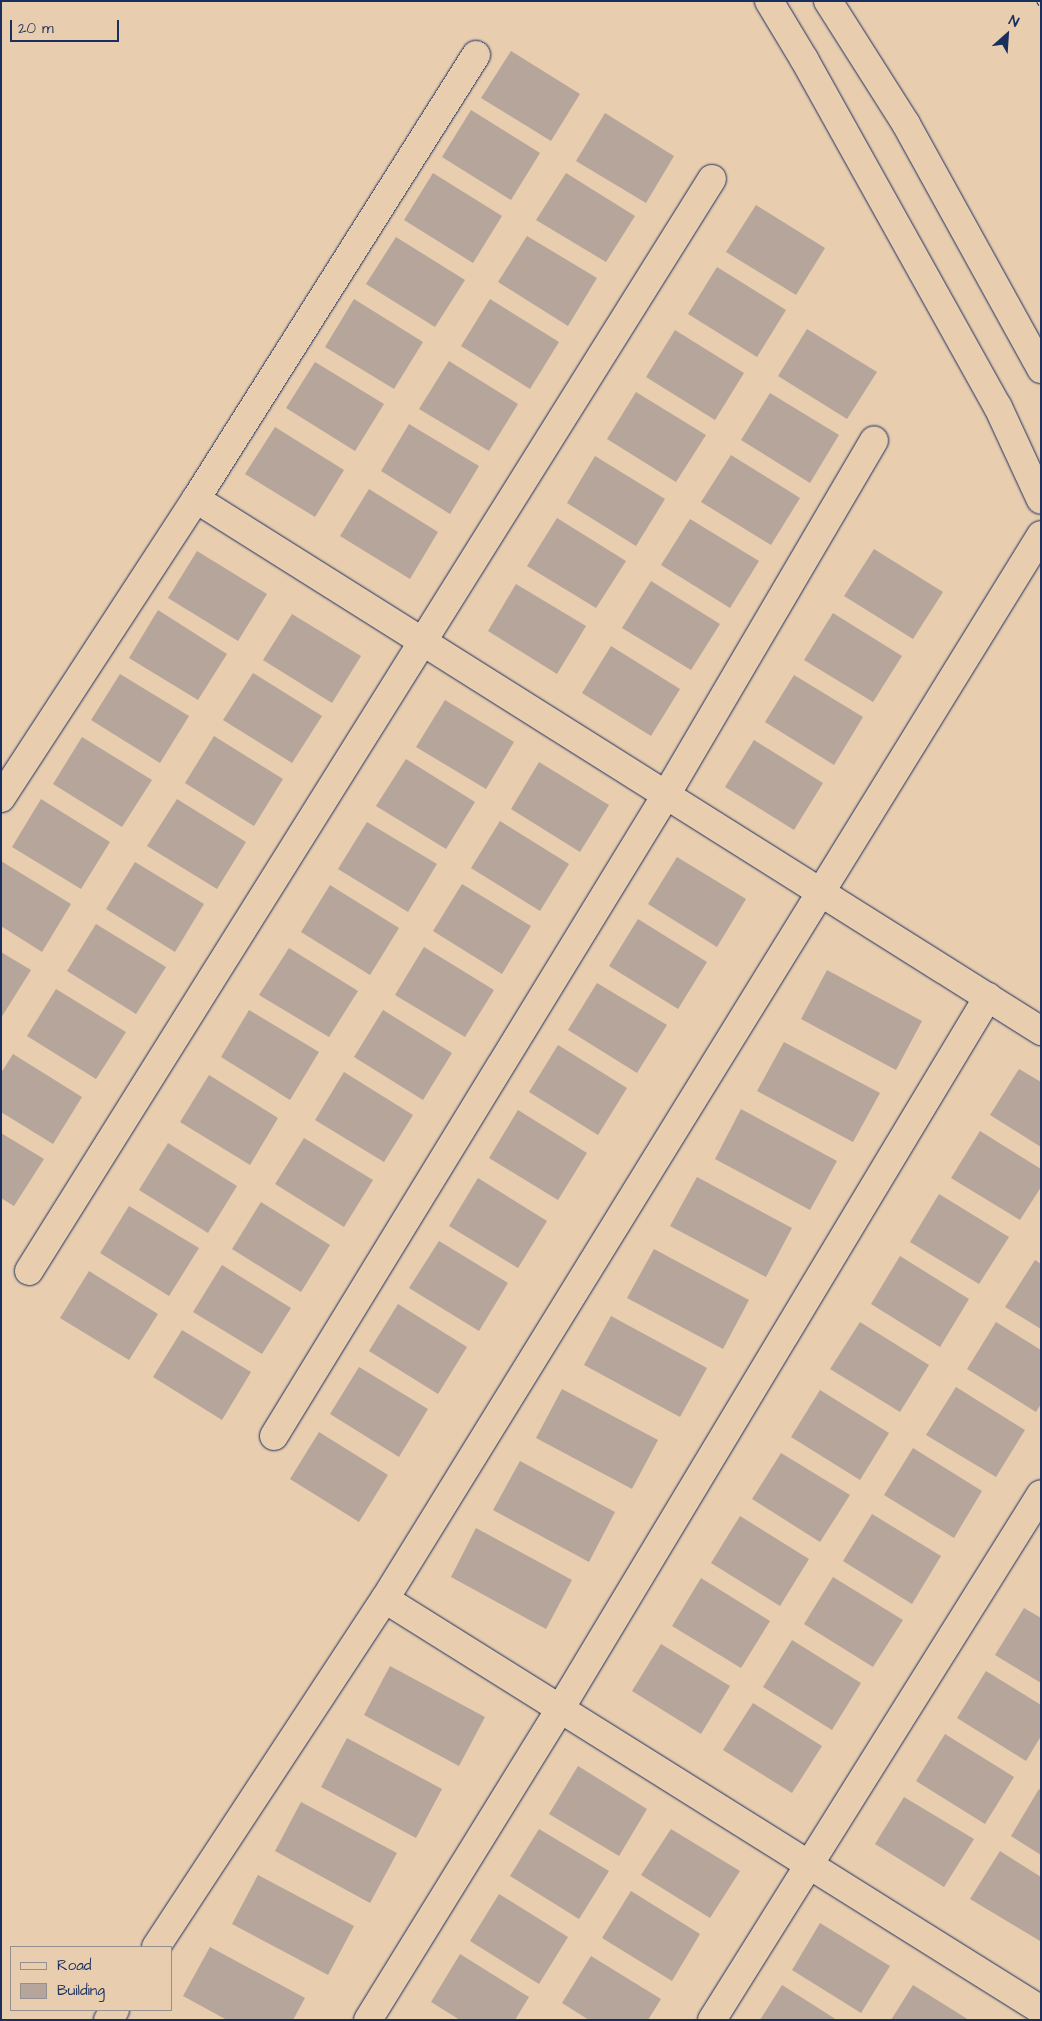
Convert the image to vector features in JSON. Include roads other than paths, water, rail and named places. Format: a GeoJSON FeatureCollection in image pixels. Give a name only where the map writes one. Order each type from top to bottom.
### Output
{"type":"FeatureCollection","features":[{"type":"Feature","properties":{"kind":"street"},"geometry":{"type":"LineString","coordinates":[[769,1],[804,59],[998,407],[1041,500]]}},
{"type":"Feature","properties":{"kind":"street"},"geometry":{"type":"LineString","coordinates":[[828,1],[906,124],[1041,369]]}},
{"type":"Feature","properties":{"kind":"street"},"geometry":{"type":"LineString","coordinates":[[1,798],[196,499],[476,54]]}},
{"type":"Feature","properties":{"kind":"street"},"geometry":{"type":"LineString","coordinates":[[29,1271],[424,643],[712,179]]}},
{"type":"Feature","properties":{"kind":"street"},"geometry":{"type":"LineString","coordinates":[[274,1436],[666,795],[874,441]]}},
{"type":"Feature","properties":{"kind":"street"},"geometry":{"type":"LineString","coordinates":[[196,499],[1041,1031]]}},
{"type":"Feature","properties":{"kind":"street"},"geometry":{"type":"LineString","coordinates":[[157,1946],[385,1599],[819,891],[1041,535]]}},
{"type":"Feature","properties":{"kind":"street"},"geometry":{"type":"LineString","coordinates":[[368,2020],[560,1709],[988,997]]}},
{"type":"Feature","properties":{"kind":"street"},"geometry":{"type":"LineString","coordinates":[[712,2020],[811,1866],[1041,1494]]}},
{"type":"Feature","properties":{"kind":"street"},"geometry":{"type":"LineString","coordinates":[[385,1599],[1041,2010]]}}]}
